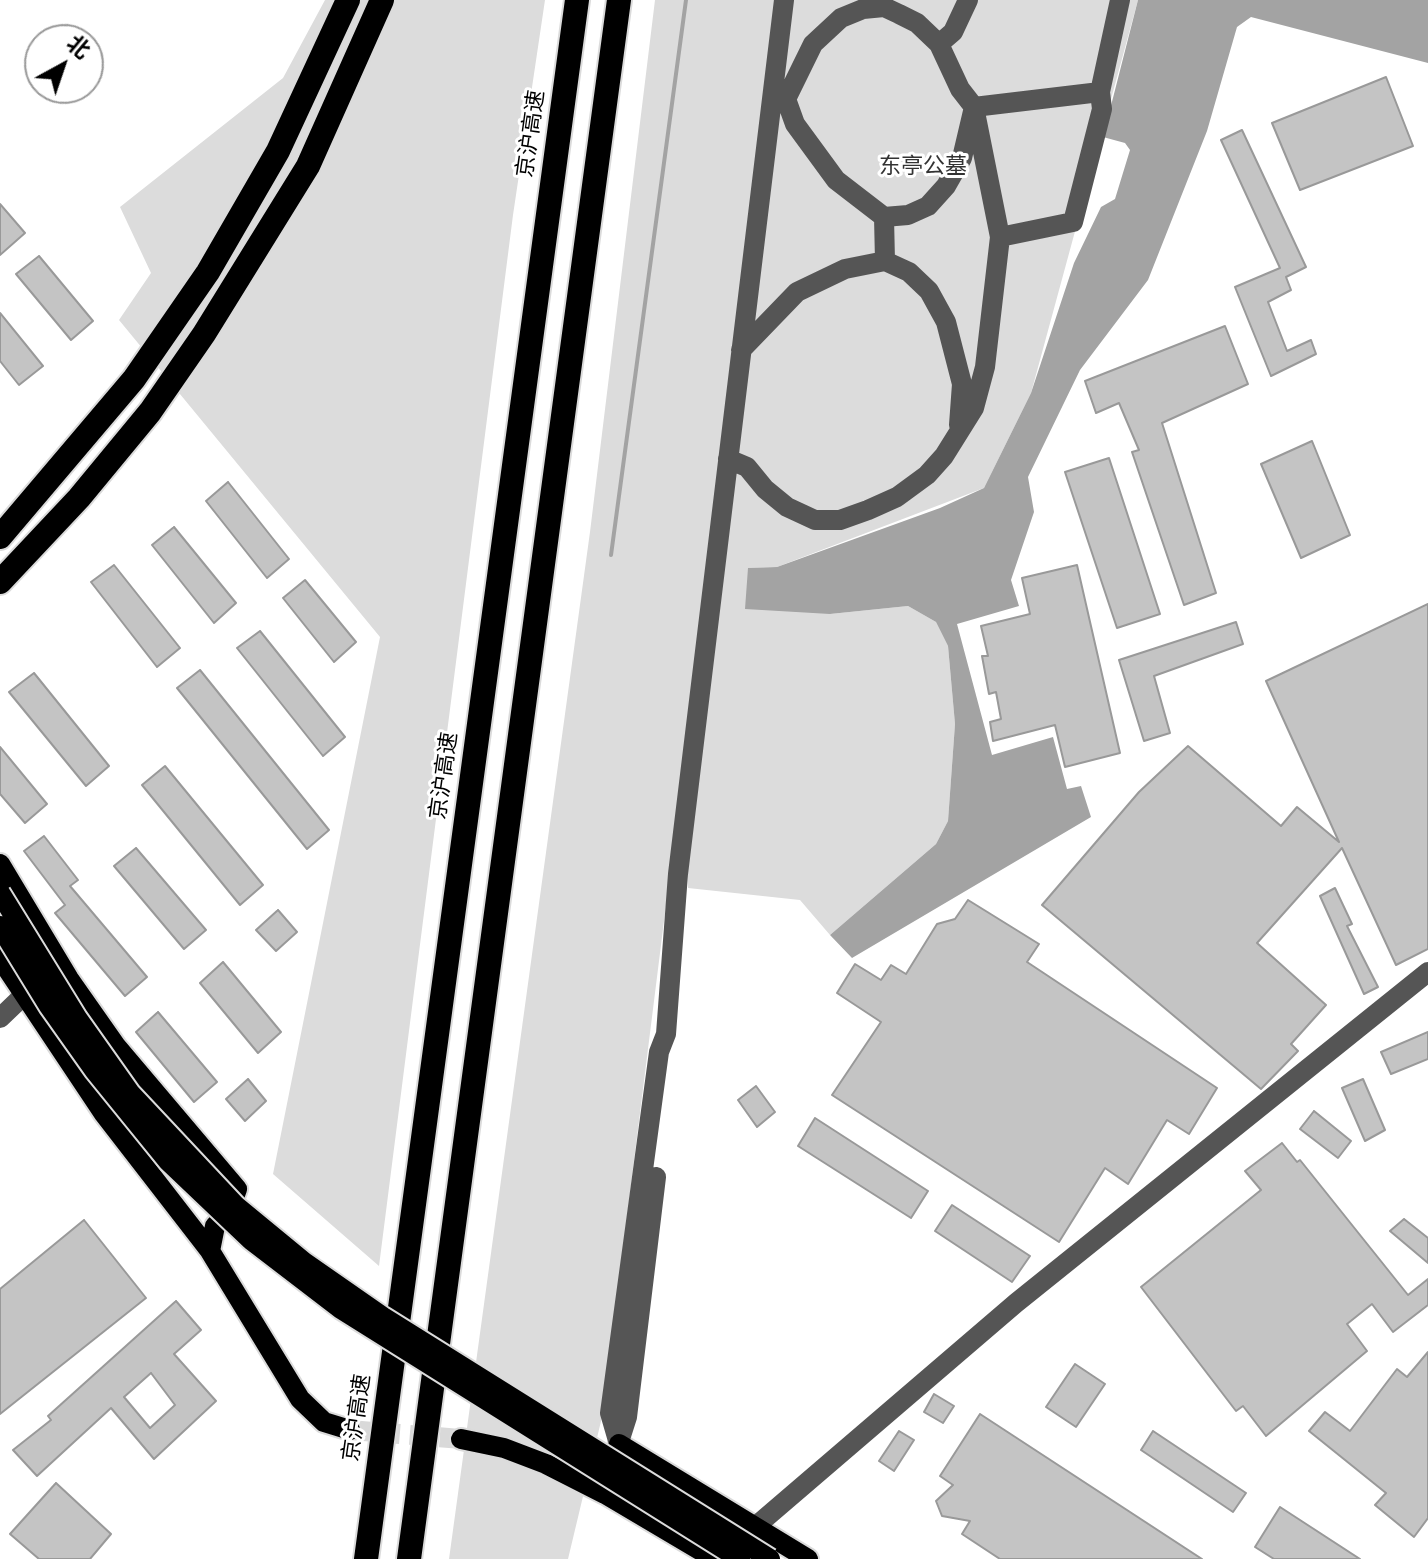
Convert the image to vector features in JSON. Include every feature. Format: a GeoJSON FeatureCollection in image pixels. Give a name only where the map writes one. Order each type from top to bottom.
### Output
{"type":"FeatureCollection","features":[{"type":"Feature","properties":{"kind":"highway"},"geometry":{"type":"LineString","coordinates":[[0,537],[57,474],[134,379],[208,272],[278,151],[348,0]]}},
{"type":"Feature","properties":{"kind":"highway"},"geometry":{"type":"LineString","coordinates":[[0,582],[79,498],[150,412],[204,334],[308,166],[382,0]]}},
{"type":"Feature","properties":{"kind":"highway","name":"京沪高速"},"geometry":{"type":"LineString","coordinates":[[366,1559],[577,0]]}},
{"type":"Feature","properties":{"kind":"highway"},"geometry":{"type":"LineString","coordinates":[[409,1559],[619,0]]}},
{"type":"Feature","properties":{"kind":"main road"},"geometry":{"type":"LineString","coordinates":[[0,864],[69,979],[116,1046],[165,1107],[227,1172],[237,1189],[229,1211],[215,1226],[210,1251]]}},
{"type":"Feature","properties":{"kind":"main road"},"geometry":{"type":"LineString","coordinates":[[0,893],[77,1018],[130,1093],[236,1206],[304,1262],[383,1317],[770,1559]]}},
{"type":"Feature","properties":{"kind":"main road"},"geometry":{"type":"LineString","coordinates":[[0,926],[49,1006],[95,1071],[168,1161],[251,1240],[341,1309],[737,1559]]}},
{"type":"Feature","properties":{"kind":"main road"},"geometry":{"type":"LineString","coordinates":[[0,958],[104,1114],[210,1251],[300,1399],[324,1422],[350,1430]]}},
{"type":"Feature","properties":{"kind":"main road"},"geometry":{"type":"LineString","coordinates":[[461,1439],[504,1448],[546,1464],[605,1494],[715,1559]]}},
{"type":"Feature","properties":{"kind":"main road"},"geometry":{"type":"LineString","coordinates":[[605,1494],[619,1444],[808,1559]]}},
{"type":"Feature","properties":{"kind":"street"},"geometry":{"type":"LineString","coordinates":[[619,1444],[610,1413],[659,1052],[666,1034],[678,874],[741,350],[779,100],[784,0]]}},
{"type":"Feature","properties":{"kind":"street"},"geometry":{"type":"LineString","coordinates":[[939,44],[953,32],[966,0]]}},
{"type":"Feature","properties":{"kind":"street"},"geometry":{"type":"LineString","coordinates":[[1000,237],[1073,222],[1102,109],[1100,92],[1120,0]]}},
{"type":"Feature","properties":{"kind":"street"},"geometry":{"type":"LineString","coordinates":[[728,459],[747,467],[765,489],[787,507],[815,520],[840,520],[897,497],[927,475],[974,408],[985,367],[1000,237],[974,107],[960,89],[939,44],[917,23],[884,7],[863,9],[841,18],[813,44],[779,100]]}},
{"type":"Feature","properties":{"kind":"street"},"geometry":{"type":"LineString","coordinates":[[974,107],[1100,92]]}},
{"type":"Feature","properties":{"kind":"street"},"geometry":{"type":"LineString","coordinates":[[779,100],[836,180],[884,217],[908,215],[928,206],[946,186],[962,158],[974,107]]}},
{"type":"Feature","properties":{"kind":"street"},"geometry":{"type":"LineString","coordinates":[[884,217],[885,261]]}},
{"type":"Feature","properties":{"kind":"street"},"geometry":{"type":"LineString","coordinates":[[741,350],[797,292],[845,269],[885,261],[909,272],[929,291],[946,322],[957,353],[962,384],[958,433]]}},
{"type":"Feature","properties":{"kind":"street"},"geometry":{"type":"LineString","coordinates":[[737,1559],[756,1526],[1016,1303],[1428,972]]}},
{"type":"Feature","properties":{"kind":"street"},"geometry":{"type":"LineString","coordinates":[[0,1018],[23,996]]}},
{"type":"Feature","properties":{"kind":"green space"},"geometry":{"type":"Polygon","coordinates":[[[325,0],[545,0],[513,215],[379,1266],[273,1174],[380,637],[119,320],[151,273],[120,207],[283,78],[325,0]]]}},
{"type":"Feature","properties":{"kind":"green space","name":"东亭公墓"},"geometry":{"type":"Polygon","coordinates":[[[655,0],[1138,0],[1031,393],[984,488],[777,567],[748,568],[830,614],[908,606],[936,622],[948,646],[955,724],[948,821],[936,844],[830,935],[800,900],[688,888],[688,874],[670,873],[602,1417],[568,1559],[449,1559],[590,532],[655,0]]]}},
{"type":"Feature","properties":{"kind":"shaded area"},"geometry":{"type":"Polygon","coordinates":[[[1138,0],[1428,0],[1428,63],[1251,17],[1237,27],[1207,131],[1148,280],[1080,370],[1028,477],[1034,512],[1011,580],[1019,606],[957,624],[992,755],[1053,737],[1067,789],[1081,786],[1091,817],[852,958],[830,935],[936,844],[948,821],[955,724],[948,646],[936,622],[908,606],[830,614],[745,609],[748,568],[777,567],[940,508],[984,488],[1031,393],[1074,263],[1101,207],[1115,199],[1130,150],[1125,143],[1103,137],[1138,0]]]}},
{"type":"Feature","properties":{"kind":"building"},"geometry":{"type":"Polygon","coordinates":[[[1386,77],[1413,146],[1300,190],[1272,123],[1386,77]]]}},
{"type":"Feature","properties":{"kind":"building"},"geometry":{"type":"Polygon","coordinates":[[[1242,130],[1306,267],[1286,277],[1291,290],[1268,302],[1287,351],[1311,340],[1316,354],[1271,376],[1235,287],[1280,268],[1221,140],[1242,130]]]}},
{"type":"Feature","properties":{"kind":"building"},"geometry":{"type":"Polygon","coordinates":[[[0,204],[25,233],[0,255],[0,204]]]}},
{"type":"Feature","properties":{"kind":"building"},"geometry":{"type":"Polygon","coordinates":[[[39,256],[93,321],[71,340],[16,274],[39,256]]]}},
{"type":"Feature","properties":{"kind":"building"},"geometry":{"type":"Polygon","coordinates":[[[0,313],[43,366],[19,385],[0,361],[0,313]]]}},
{"type":"Feature","properties":{"kind":"building"},"geometry":{"type":"Polygon","coordinates":[[[1225,326],[1248,384],[1162,423],[1216,593],[1184,605],[1132,452],[1139,450],[1119,403],[1096,413],[1085,381],[1225,326]]]}},
{"type":"Feature","properties":{"kind":"building"},"geometry":{"type":"Polygon","coordinates":[[[1312,441],[1350,535],[1301,558],[1261,464],[1312,441]]]}},
{"type":"Feature","properties":{"kind":"building"},"geometry":{"type":"Polygon","coordinates":[[[1109,458],[1160,614],[1117,628],[1065,472],[1109,458]]]}},
{"type":"Feature","properties":{"kind":"building"},"geometry":{"type":"Polygon","coordinates":[[[228,482],[289,559],[267,578],[206,501],[228,482]]]}},
{"type":"Feature","properties":{"kind":"building"},"geometry":{"type":"Polygon","coordinates":[[[174,527],[236,603],[214,623],[152,545],[174,527]]]}},
{"type":"Feature","properties":{"kind":"building"},"geometry":{"type":"Polygon","coordinates":[[[114,565],[180,648],[157,667],[91,582],[114,565]]]}},
{"type":"Feature","properties":{"kind":"building"},"geometry":{"type":"Polygon","coordinates":[[[1077,565],[1120,753],[1065,767],[1055,725],[993,741],[990,722],[1001,719],[996,692],[989,694],[982,656],[988,656],[981,626],[1030,614],[1022,578],[1077,565]]]}},
{"type":"Feature","properties":{"kind":"building"},"geometry":{"type":"Polygon","coordinates":[[[305,580],[356,642],[334,662],[283,598],[305,580]]]}},
{"type":"Feature","properties":{"kind":"building"},"geometry":{"type":"Polygon","coordinates":[[[1428,604],[1428,949],[1396,965],[1342,848],[1257,943],[1326,1005],[1291,1044],[1298,1051],[1261,1089],[1042,905],[1139,792],[1188,746],[1281,826],[1297,807],[1339,842],[1266,681],[1428,604]]]}},
{"type":"Feature","properties":{"kind":"building"},"geometry":{"type":"Polygon","coordinates":[[[1236,622],[1243,644],[1154,676],[1170,733],[1144,741],[1119,660],[1236,622]]]}},
{"type":"Feature","properties":{"kind":"building"},"geometry":{"type":"Polygon","coordinates":[[[260,631],[345,737],[323,756],[237,648],[260,631]]]}},
{"type":"Feature","properties":{"kind":"building"},"geometry":{"type":"Polygon","coordinates":[[[200,670],[329,830],[307,849],[177,688],[200,670]]]}},
{"type":"Feature","properties":{"kind":"building"},"geometry":{"type":"Polygon","coordinates":[[[34,673],[109,766],[86,786],[9,692],[34,673]]]}},
{"type":"Feature","properties":{"kind":"building"},"geometry":{"type":"Polygon","coordinates":[[[0,747],[47,804],[25,823],[0,794],[0,747]]]}},
{"type":"Feature","properties":{"kind":"building"},"geometry":{"type":"Polygon","coordinates":[[[165,766],[263,885],[240,905],[142,785],[165,766]]]}},
{"type":"Feature","properties":{"kind":"building"},"geometry":{"type":"Polygon","coordinates":[[[44,836],[78,880],[70,886],[147,977],[125,996],[55,913],[65,905],[24,851],[44,836]]]}},
{"type":"Feature","properties":{"kind":"building"},"geometry":{"type":"Polygon","coordinates":[[[136,848],[206,930],[184,949],[114,866],[136,848]]]}},
{"type":"Feature","properties":{"kind":"building"},"geometry":{"type":"Polygon","coordinates":[[[1335,888],[1352,924],[1347,926],[1378,987],[1364,994],[1320,896],[1335,888]]]}},
{"type":"Feature","properties":{"kind":"building"},"geometry":{"type":"Polygon","coordinates":[[[968,900],[1039,944],[1027,962],[1217,1088],[1189,1134],[1167,1120],[1128,1184],[1105,1168],[1059,1242],[832,1095],[881,1022],[837,993],[855,964],[881,980],[891,965],[906,974],[937,924],[955,919],[968,900]]]}},
{"type":"Feature","properties":{"kind":"building"},"geometry":{"type":"Polygon","coordinates":[[[278,910],[297,932],[276,951],[256,930],[278,910]]]}},
{"type":"Feature","properties":{"kind":"building"},"geometry":{"type":"Polygon","coordinates":[[[223,962],[281,1032],[258,1053],[200,983],[223,962]]]}},
{"type":"Feature","properties":{"kind":"building"},"geometry":{"type":"Polygon","coordinates":[[[158,1012],[217,1082],[194,1102],[136,1032],[158,1012]]]}},
{"type":"Feature","properties":{"kind":"building"},"geometry":{"type":"Polygon","coordinates":[[[1428,1032],[1428,1059],[1391,1074],[1381,1052],[1428,1032]]]}},
{"type":"Feature","properties":{"kind":"building"},"geometry":{"type":"Polygon","coordinates":[[[248,1079],[266,1101],[245,1121],[226,1099],[248,1079]]]}},
{"type":"Feature","properties":{"kind":"building"},"geometry":{"type":"Polygon","coordinates":[[[1363,1079],[1385,1130],[1365,1141],[1342,1088],[1363,1079]]]}},
{"type":"Feature","properties":{"kind":"building"},"geometry":{"type":"Polygon","coordinates":[[[756,1086],[775,1112],[757,1127],[738,1100],[756,1086]]]}},
{"type":"Feature","properties":{"kind":"building"},"geometry":{"type":"Polygon","coordinates":[[[1314,1111],[1351,1141],[1338,1158],[1300,1129],[1314,1111]]]}},
{"type":"Feature","properties":{"kind":"building"},"geometry":{"type":"Polygon","coordinates":[[[815,1118],[928,1191],[911,1218],[798,1146],[815,1118]]]}},
{"type":"Feature","properties":{"kind":"building"},"geometry":{"type":"Polygon","coordinates":[[[1282,1143],[1297,1162],[1300,1160],[1408,1295],[1428,1279],[1428,1305],[1393,1332],[1372,1304],[1347,1324],[1367,1351],[1266,1436],[1243,1406],[1236,1411],[1141,1287],[1261,1190],[1245,1171],[1282,1143]]]}},
{"type":"Feature","properties":{"kind":"building"},"geometry":{"type":"Polygon","coordinates":[[[952,1205],[1030,1256],[1012,1282],[935,1231],[952,1205]]]}},
{"type":"Feature","properties":{"kind":"building"},"geometry":{"type":"Polygon","coordinates":[[[1404,1219],[1428,1238],[1428,1263],[1390,1231],[1404,1219]]]}},
{"type":"Feature","properties":{"kind":"building"},"geometry":{"type":"Polygon","coordinates":[[[84,1220],[146,1298],[0,1414],[0,1289],[84,1220]]]}},
{"type":"Feature","properties":{"kind":"building"},"geometry":{"type":"Polygon","coordinates":[[[176,1301],[201,1330],[174,1354],[216,1401],[154,1459],[111,1408],[37,1476],[13,1450],[51,1420],[48,1416],[176,1301]],[[151,1373],[124,1397],[150,1428],[175,1405],[151,1373]]]}},
{"type":"Feature","properties":{"kind":"building"},"geometry":{"type":"Polygon","coordinates":[[[1428,1352],[1428,1518],[1414,1537],[1375,1505],[1386,1493],[1309,1431],[1325,1412],[1350,1431],[1397,1369],[1407,1377],[1428,1352]]]}},
{"type":"Feature","properties":{"kind":"building"},"geometry":{"type":"Polygon","coordinates":[[[1075,1364],[1105,1384],[1076,1427],[1046,1407],[1075,1364]]]}},
{"type":"Feature","properties":{"kind":"building"},"geometry":{"type":"Polygon","coordinates":[[[934,1394],[954,1406],[943,1423],[924,1412],[934,1394]]]}},
{"type":"Feature","properties":{"kind":"building"},"geometry":{"type":"Polygon","coordinates":[[[980,1414],[1202,1559],[1000,1559],[962,1534],[970,1521],[942,1516],[936,1501],[953,1485],[940,1476],[980,1414]]]}},
{"type":"Feature","properties":{"kind":"building"},"geometry":{"type":"Polygon","coordinates":[[[899,1431],[914,1440],[894,1471],[879,1461],[899,1431]]]}},
{"type":"Feature","properties":{"kind":"building"},"geometry":{"type":"Polygon","coordinates":[[[1153,1431],[1246,1493],[1233,1512],[1141,1450],[1153,1431]]]}},
{"type":"Feature","properties":{"kind":"building"},"geometry":{"type":"Polygon","coordinates":[[[56,1483],[111,1534],[90,1559],[39,1559],[10,1534],[56,1483]]]}},
{"type":"Feature","properties":{"kind":"building"},"geometry":{"type":"Polygon","coordinates":[[[1280,1507],[1360,1559],[1274,1559],[1255,1547],[1280,1507]]]}},
{"type":"Feature","properties":{"kind":"waterway"},"geometry":{"type":"LineString","coordinates":[[611,555],[686,0]]}},
{"type":"Feature","properties":{"kind":"tunnel"},"geometry":{"type":"LineString","coordinates":[[350,1430],[461,1439]]}}]}
